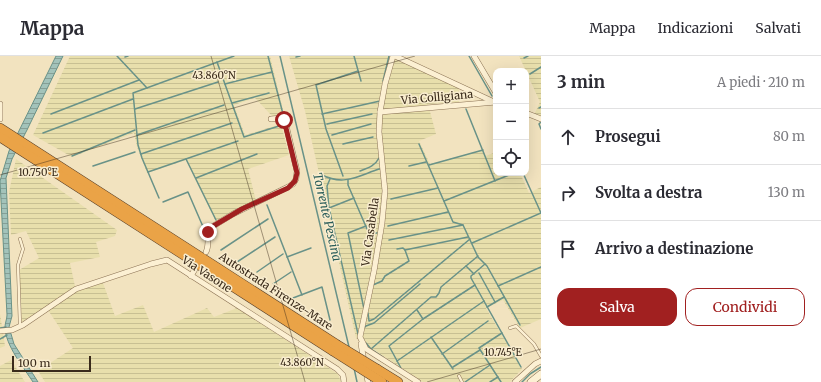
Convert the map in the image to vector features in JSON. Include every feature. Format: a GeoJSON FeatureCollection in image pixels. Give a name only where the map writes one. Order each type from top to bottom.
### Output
{"type":"FeatureCollection","features":[{"type":"Feature","properties":{"kind":"highway","name":"Autostrada Firenze-Mare"},"geometry":{"type":"LineString","coordinates":[[0,128],[23,147],[335,347],[375,378],[398,382]]}},
{"type":"Feature","properties":{"kind":"highway","name":"Autostrada Firenze-Mare"},"geometry":{"type":"LineString","coordinates":[[0,137],[13,140]]}},
{"type":"Feature","properties":{"kind":"main road"},"geometry":{"type":"LineString","coordinates":[[531,382],[541,374]]}},
{"type":"Feature","properties":{"kind":"street"},"geometry":{"type":"LineString","coordinates":[[394,56],[493,101]]}},
{"type":"Feature","properties":{"kind":"street","name":"Via Casabella"},"geometry":{"type":"LineString","coordinates":[[360,337],[376,264],[386,191],[379,132],[380,112],[385,84],[394,56]]}},
{"type":"Feature","properties":{"kind":"street"},"geometry":{"type":"LineString","coordinates":[[474,56],[493,88]]}},
{"type":"Feature","properties":{"kind":"street","name":"Via Colligiana"},"geometry":{"type":"LineString","coordinates":[[380,112],[493,102]]}},
{"type":"Feature","properties":{"kind":"street"},"geometry":{"type":"LineString","coordinates":[[0,104],[0,119]]}},
{"type":"Feature","properties":{"kind":"street"},"geometry":{"type":"LineString","coordinates":[[529,114],[541,119]]}},
{"type":"Feature","properties":{"kind":"street"},"geometry":{"type":"LineString","coordinates":[[206,252],[208,249],[208,232],[210,228],[242,209],[288,188],[295,181],[297,171],[285,123],[281,118],[271,119]]}},
{"type":"Feature","properties":{"kind":"street","name":"Via Vasone"},"geometry":{"type":"LineString","coordinates":[[2,331],[12,330],[38,316],[76,289],[162,260],[167,260],[337,368],[343,375],[344,382]]}},
{"type":"Feature","properties":{"kind":"street"},"geometry":{"type":"LineString","coordinates":[[191,276],[195,269]]}},
{"type":"Feature","properties":{"kind":"street"},"geometry":{"type":"LineString","coordinates":[[360,337],[375,378]]}},
{"type":"Feature","properties":{"kind":"street"},"geometry":{"type":"LineString","coordinates":[[360,337],[366,349],[418,382]]}},
{"type":"Feature","properties":{"kind":"street"},"geometry":{"type":"LineString","coordinates":[[515,382],[541,361]]}},
{"type":"Feature","properties":{"kind":"lane"},"geometry":{"type":"LineString","coordinates":[[20,239],[23,249],[18,265],[20,326]]}},
{"type":"Feature","properties":{"kind":"lane"},"geometry":{"type":"LineString","coordinates":[[510,328],[516,326],[534,344],[541,356]]}},
{"type":"Feature","properties":{"kind":"lane"},"geometry":{"type":"LineString","coordinates":[[459,376],[462,382]]}},
{"type":"Feature","properties":{"kind":"shaded area"},"geometry":{"type":"Polygon","coordinates":[[[70,56],[270,56],[284,114],[272,116],[255,98],[234,105],[245,135],[281,124],[289,155],[248,169],[256,201],[216,222],[186,160],[147,173],[137,147],[134,133],[72,157],[33,135],[70,56]]]}},
{"type":"Feature","properties":{"kind":"shaded area"},"geometry":{"type":"Polygon","coordinates":[[[289,56],[395,56],[459,87],[459,102],[428,104],[436,134],[419,141],[430,164],[483,150],[486,156],[493,153],[493,176],[521,176],[529,193],[541,187],[541,319],[520,328],[503,300],[486,308],[522,369],[510,382],[423,382],[356,338],[305,111],[289,56]]]}},
{"type":"Feature","properties":{"kind":"shaded area"},"geometry":{"type":"Polygon","coordinates":[[[519,56],[541,56],[541,117],[534,115],[540,102],[529,78],[529,68],[524,68],[519,56]]]}},
{"type":"Feature","properties":{"kind":"shaded area"},"geometry":{"type":"Polygon","coordinates":[[[16,159],[117,230],[115,236],[96,242],[100,257],[70,263],[76,291],[103,283],[115,316],[143,305],[154,332],[207,308],[214,317],[237,308],[338,374],[341,382],[45,382],[38,371],[73,348],[46,307],[22,322],[19,270],[39,258],[26,231],[11,235],[9,192],[16,159]]]}},
{"type":"Feature","properties":{"kind":"shaded area"},"geometry":{"type":"Polygon","coordinates":[[[0,314],[5,346],[0,348],[0,314]]]}},
{"type":"Feature","properties":{"kind":"shaded area"},"geometry":{"type":"Polygon","coordinates":[[[11,360],[25,382],[0,382],[0,366],[11,360]]]}},
{"type":"Feature","properties":{"kind":"water"},"geometry":{"type":"Polygon","coordinates":[[[56,56],[63,56],[12,159],[6,178],[12,316],[9,327],[14,344],[38,382],[33,382],[11,349],[6,334],[5,326],[7,315],[0,181],[9,151],[56,56]]]}},
{"type":"Feature","properties":{"kind":"waterway"},"geometry":{"type":"LineString","coordinates":[[117,56],[147,88]]}},
{"type":"Feature","properties":{"kind":"waterway"},"geometry":{"type":"LineString","coordinates":[[159,198],[138,145],[133,93],[234,56]]}},
{"type":"Feature","properties":{"kind":"waterway"},"geometry":{"type":"LineString","coordinates":[[268,56],[283,114]]}},
{"type":"Feature","properties":{"kind":"waterway","name":"Torrente Pescina"},"geometry":{"type":"LineString","coordinates":[[280,56],[349,347]]}},
{"type":"Feature","properties":{"kind":"waterway"},"geometry":{"type":"LineString","coordinates":[[296,57],[300,56]]}},
{"type":"Feature","properties":{"kind":"waterway"},"geometry":{"type":"LineString","coordinates":[[354,56],[361,81]]}},
{"type":"Feature","properties":{"kind":"waterway"},"geometry":{"type":"LineString","coordinates":[[383,81],[389,56]]}},
{"type":"Feature","properties":{"kind":"waterway"},"geometry":{"type":"LineString","coordinates":[[469,56],[492,96]]}},
{"type":"Feature","properties":{"kind":"waterway"},"geometry":{"type":"LineString","coordinates":[[524,58],[528,56]]}},
{"type":"Feature","properties":{"kind":"waterway"},"geometry":{"type":"LineString","coordinates":[[217,62],[244,137],[279,126]]}},
{"type":"Feature","properties":{"kind":"waterway"},"geometry":{"type":"LineString","coordinates":[[530,74],[541,67]]}},
{"type":"Feature","properties":{"kind":"waterway"},"geometry":{"type":"LineString","coordinates":[[343,176],[326,129],[316,85],[358,71]]}},
{"type":"Feature","properties":{"kind":"waterway"},"geometry":{"type":"LineString","coordinates":[[225,84],[272,72]]}},
{"type":"Feature","properties":{"kind":"waterway"},"geometry":{"type":"LineString","coordinates":[[51,114],[139,80]]}},
{"type":"Feature","properties":{"kind":"waterway"},"geometry":{"type":"LineString","coordinates":[[135,109],[218,82]]}},
{"type":"Feature","properties":{"kind":"waterway"},"geometry":{"type":"LineString","coordinates":[[232,103],[269,93]]}},
{"type":"Feature","properties":{"kind":"waterway"},"geometry":{"type":"LineString","coordinates":[[43,133],[133,99]]}},
{"type":"Feature","properties":{"kind":"waterway"},"geometry":{"type":"LineString","coordinates":[[322,114],[380,101]]}},
{"type":"Feature","properties":{"kind":"waterway"},"geometry":{"type":"LineString","coordinates":[[137,135],[224,105]]}},
{"type":"Feature","properties":{"kind":"waterway"},"geometry":{"type":"LineString","coordinates":[[466,109],[495,181]]}},
{"type":"Feature","properties":{"kind":"waterway"},"geometry":{"type":"LineString","coordinates":[[327,124],[372,114]]}},
{"type":"Feature","properties":{"kind":"waterway"},"geometry":{"type":"LineString","coordinates":[[541,122],[539,124],[541,129]]}},
{"type":"Feature","properties":{"kind":"waterway"},"geometry":{"type":"LineString","coordinates":[[141,154],[232,123]]}},
{"type":"Feature","properties":{"kind":"waterway"},"geometry":{"type":"LineString","coordinates":[[332,135],[371,124]]}},
{"type":"Feature","properties":{"kind":"waterway"},"geometry":{"type":"LineString","coordinates":[[72,156],[135,130]]}},
{"type":"Feature","properties":{"kind":"waterway"},"geometry":{"type":"LineString","coordinates":[[343,144],[373,137]]}},
{"type":"Feature","properties":{"kind":"waterway"},"geometry":{"type":"LineString","coordinates":[[148,172],[238,141]]}},
{"type":"Feature","properties":{"kind":"waterway"},"geometry":{"type":"LineString","coordinates":[[419,144],[453,222],[463,225],[478,257],[487,266],[520,325]]}},
{"type":"Feature","properties":{"kind":"waterway"},"geometry":{"type":"LineString","coordinates":[[429,165],[483,150]]}},
{"type":"Feature","properties":{"kind":"waterway"},"geometry":{"type":"LineString","coordinates":[[93,166],[135,152]]}},
{"type":"Feature","properties":{"kind":"waterway"},"geometry":{"type":"LineString","coordinates":[[196,178],[257,154]]}},
{"type":"Feature","properties":{"kind":"waterway"},"geometry":{"type":"LineString","coordinates":[[360,171],[373,165],[379,158]]}},
{"type":"Feature","properties":{"kind":"waterway"},"geometry":{"type":"LineString","coordinates":[[186,159],[216,220]]}},
{"type":"Feature","properties":{"kind":"waterway"},"geometry":{"type":"LineString","coordinates":[[409,166],[426,162]]}},
{"type":"Feature","properties":{"kind":"waterway"},"geometry":{"type":"LineString","coordinates":[[322,175],[337,180],[344,180],[381,169]]}},
{"type":"Feature","properties":{"kind":"waterway"},"geometry":{"type":"LineString","coordinates":[[444,201],[506,176]]}},
{"type":"Feature","properties":{"kind":"waterway"},"geometry":{"type":"LineString","coordinates":[[524,176],[541,213]]}},
{"type":"Feature","properties":{"kind":"waterway"},"geometry":{"type":"LineString","coordinates":[[330,179],[327,186],[329,208],[358,334]]}},
{"type":"Feature","properties":{"kind":"waterway"},"geometry":{"type":"LineString","coordinates":[[348,180],[348,185],[367,229],[371,233],[378,233]]}},
{"type":"Feature","properties":{"kind":"waterway"},"geometry":{"type":"LineString","coordinates":[[391,199],[438,188]]}},
{"type":"Feature","properties":{"kind":"waterway"},"geometry":{"type":"LineString","coordinates":[[163,202],[188,192],[204,229]]}},
{"type":"Feature","properties":{"kind":"waterway"},"geometry":{"type":"LineString","coordinates":[[329,208],[354,198]]}},
{"type":"Feature","properties":{"kind":"waterway"},"geometry":{"type":"LineString","coordinates":[[267,205],[302,295]]}},
{"type":"Feature","properties":{"kind":"waterway"},"geometry":{"type":"LineString","coordinates":[[388,226],[448,212]]}},
{"type":"Feature","properties":{"kind":"waterway"},"geometry":{"type":"LineString","coordinates":[[472,243],[541,213]]}},
{"type":"Feature","properties":{"kind":"waterway"},"geometry":{"type":"LineString","coordinates":[[221,250],[268,219]]}},
{"type":"Feature","properties":{"kind":"waterway"},"geometry":{"type":"LineString","coordinates":[[389,240],[463,225]]}},
{"type":"Feature","properties":{"kind":"waterway"},"geometry":{"type":"LineString","coordinates":[[364,309],[348,233],[366,226]]}},
{"type":"Feature","properties":{"kind":"waterway"},"geometry":{"type":"LineString","coordinates":[[237,262],[275,237]]}},
{"type":"Feature","properties":{"kind":"waterway"},"geometry":{"type":"LineString","coordinates":[[405,250],[468,237]]}},
{"type":"Feature","properties":{"kind":"waterway"},"geometry":{"type":"LineString","coordinates":[[368,313],[369,321],[374,319],[470,239]]}},
{"type":"Feature","properties":{"kind":"waterway"},"geometry":{"type":"LineString","coordinates":[[287,257],[311,248]]}},
{"type":"Feature","properties":{"kind":"waterway"},"geometry":{"type":"LineString","coordinates":[[373,285],[382,281],[385,276],[409,261],[405,250],[403,248],[397,249]]}},
{"type":"Feature","properties":{"kind":"waterway"},"geometry":{"type":"LineString","coordinates":[[257,272],[283,254]]}},
{"type":"Feature","properties":{"kind":"waterway"},"geometry":{"type":"LineString","coordinates":[[474,274],[466,266],[478,256]]}},
{"type":"Feature","properties":{"kind":"waterway"},"geometry":{"type":"LineString","coordinates":[[485,264],[471,276],[471,278],[521,367]]}},
{"type":"Feature","properties":{"kind":"waterway"},"geometry":{"type":"LineString","coordinates":[[371,349],[431,297],[436,297],[441,287],[466,266]]}},
{"type":"Feature","properties":{"kind":"waterway"},"geometry":{"type":"LineString","coordinates":[[498,286],[541,267]]}},
{"type":"Feature","properties":{"kind":"waterway"},"geometry":{"type":"LineString","coordinates":[[273,284],[291,272]]}},
{"type":"Feature","properties":{"kind":"waterway"},"geometry":{"type":"LineString","coordinates":[[479,273],[495,302]]}},
{"type":"Feature","properties":{"kind":"waterway"},"geometry":{"type":"LineString","coordinates":[[364,328],[374,323],[420,284]]}},
{"type":"Feature","properties":{"kind":"waterway"},"geometry":{"type":"LineString","coordinates":[[402,370],[389,346],[423,319],[475,285]]}},
{"type":"Feature","properties":{"kind":"waterway"},"geometry":{"type":"LineString","coordinates":[[293,298],[322,287],[330,320]]}},
{"type":"Feature","properties":{"kind":"waterway"},"geometry":{"type":"LineString","coordinates":[[487,307],[504,297]]}},
{"type":"Feature","properties":{"kind":"waterway"},"geometry":{"type":"LineString","coordinates":[[397,361],[484,301]]}},
{"type":"Feature","properties":{"kind":"waterway"},"geometry":{"type":"LineString","coordinates":[[417,310],[423,319]]}},
{"type":"Feature","properties":{"kind":"waterway"},"geometry":{"type":"LineString","coordinates":[[442,354],[488,321]]}},
{"type":"Feature","properties":{"kind":"waterway"},"geometry":{"type":"LineString","coordinates":[[0,328],[6,327]]}},
{"type":"Feature","properties":{"kind":"waterway"},"geometry":{"type":"LineString","coordinates":[[501,382],[479,348],[502,333]]}},
{"type":"Feature","properties":{"kind":"waterway"},"geometry":{"type":"LineString","coordinates":[[0,339],[7,335]]}},
{"type":"Feature","properties":{"kind":"waterway"},"geometry":{"type":"LineString","coordinates":[[431,337],[453,369]]}},
{"type":"Feature","properties":{"kind":"waterway"},"geometry":{"type":"LineString","coordinates":[[366,343],[371,349],[383,357]]}},
{"type":"Feature","properties":{"kind":"waterway"},"geometry":{"type":"LineString","coordinates":[[453,367],[480,350]]}},
{"type":"Feature","properties":{"kind":"waterway"},"geometry":{"type":"LineString","coordinates":[[465,382],[490,365]]}},
{"type":"Feature","properties":{"kind":"waterway"},"geometry":{"type":"LineString","coordinates":[[522,382],[530,374],[541,367]]}},
{"type":"Feature","properties":{"kind":"waterway","name":"Torrente Pescina"},"geometry":{"type":"LineString","coordinates":[[354,368],[357,382]]}},
{"type":"Feature","properties":{"kind":"waterway"},"geometry":{"type":"LineString","coordinates":[[490,382],[498,377]]}},
{"type":"Feature","properties":{"kind":"route"},"geometry":{"type":"LineString","coordinates":[[208,232],[210,228],[232,214],[288,188],[293,184],[297,176],[297,171],[284,120]]}}]}
